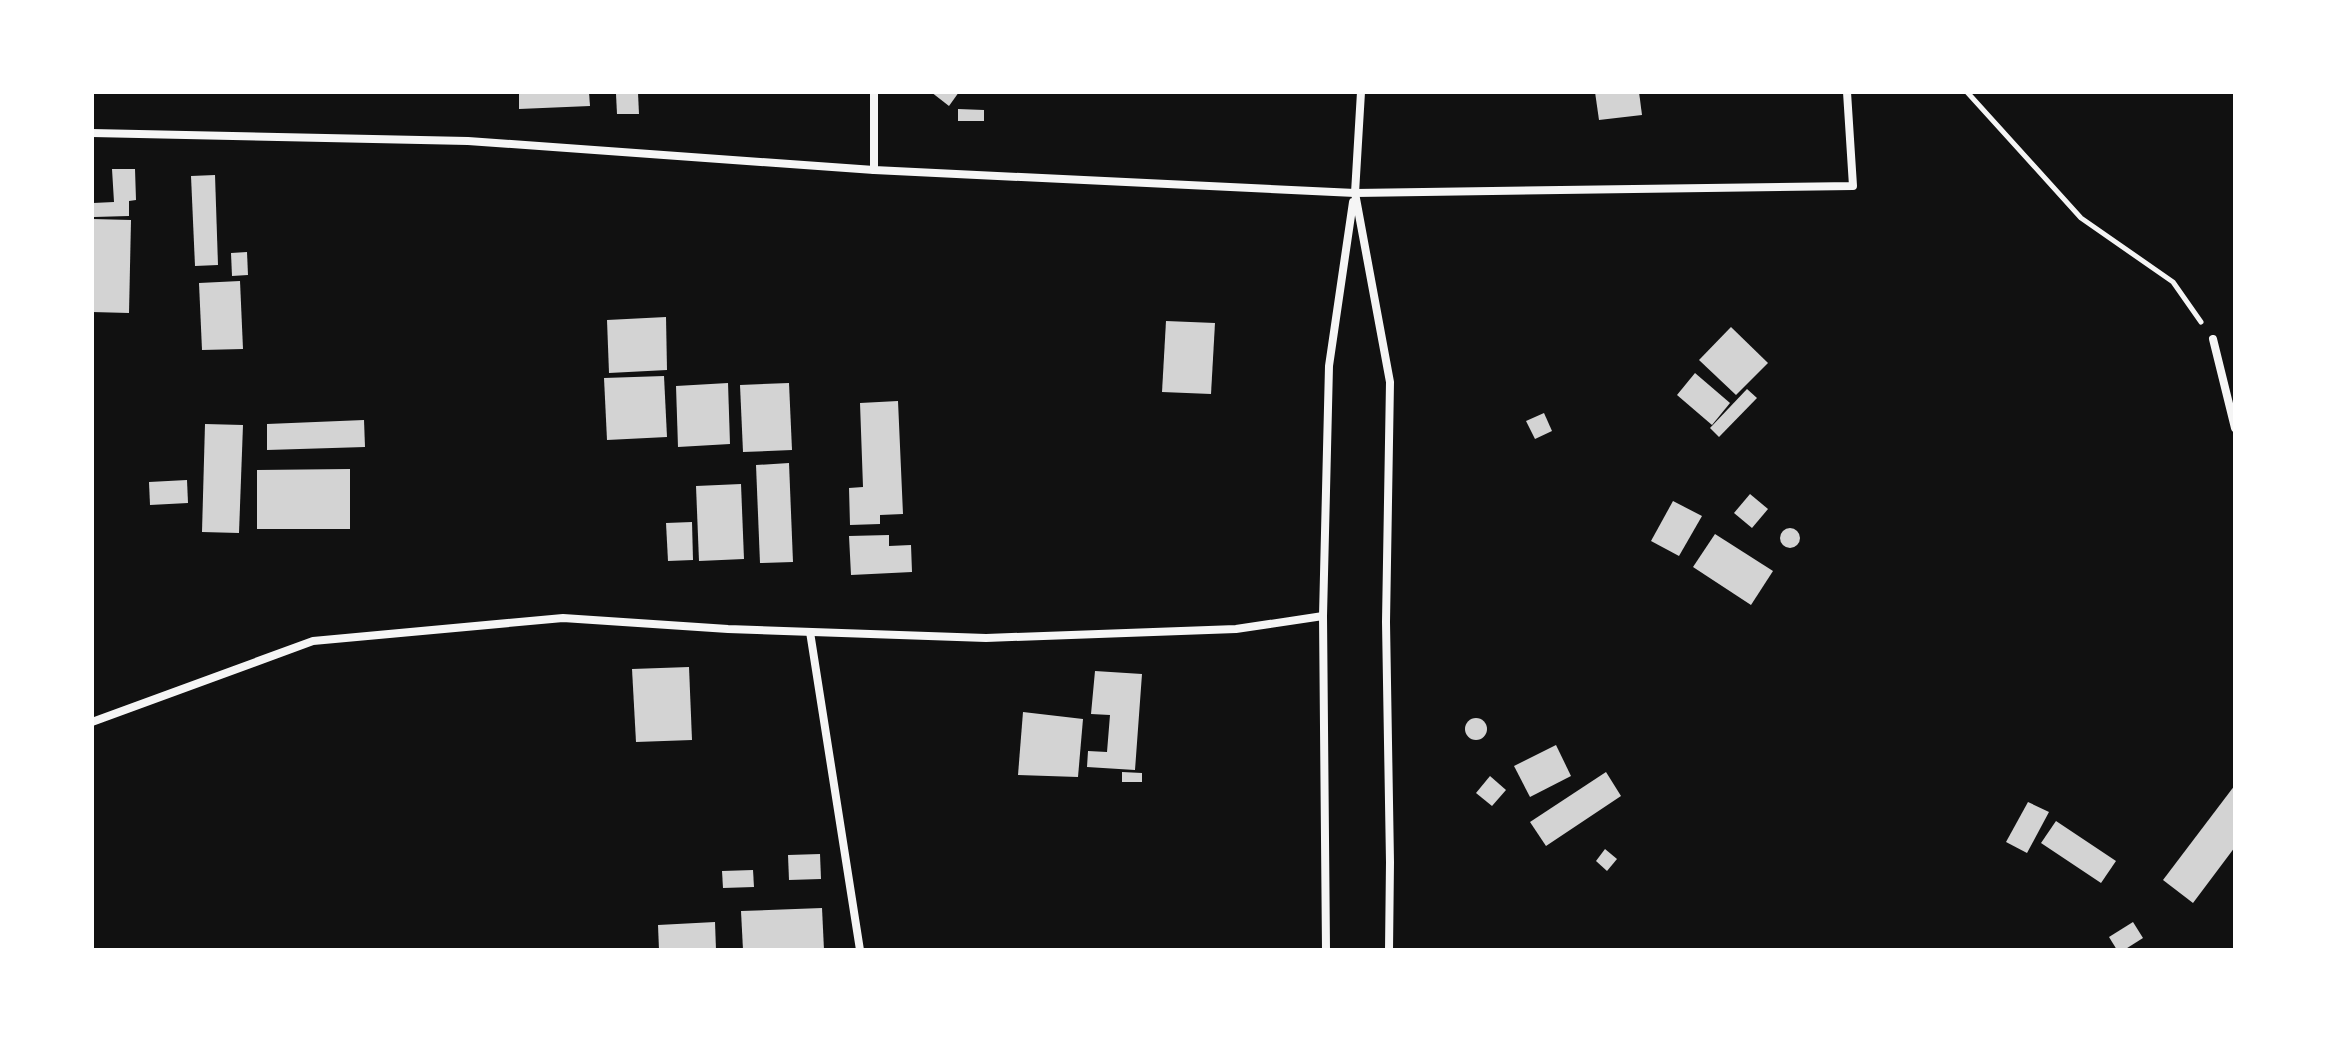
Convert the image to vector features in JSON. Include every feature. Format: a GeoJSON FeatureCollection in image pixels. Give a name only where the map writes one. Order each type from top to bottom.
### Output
{"type":"FeatureCollection","features":[{"type":"Feature","properties":{"kind":"street"},"geometry":{"type":"LineString","coordinates":[[874,92],[874,170]]}},
{"type":"Feature","properties":{"kind":"street"},"geometry":{"type":"LineString","coordinates":[[1326,950],[1323,616],[1329,366],[1355,193],[1361,92]]}},
{"type":"Feature","properties":{"kind":"street"},"geometry":{"type":"LineString","coordinates":[[92,133],[468,141],[874,170],[1355,193],[1853,186],[1847,92]]}},
{"type":"Feature","properties":{"kind":"street"},"geometry":{"type":"LineString","coordinates":[[1355,193],[1390,382],[1386,622],[1389,950]]}},
{"type":"Feature","properties":{"kind":"street"},"geometry":{"type":"LineString","coordinates":[[2213,339],[2235,428]]}},
{"type":"Feature","properties":{"kind":"street"},"geometry":{"type":"LineString","coordinates":[[92,722],[313,641],[563,618],[986,638],[1236,629],[1323,616]]}},
{"type":"Feature","properties":{"kind":"street"},"geometry":{"type":"LineString","coordinates":[[810,632],[860,950]]}},
{"type":"Feature","properties":{"kind":"path"},"geometry":{"type":"LineString","coordinates":[[1967,92],[2081,218],[2173,282],[2213,339]]}},
{"type":"Feature","properties":{"kind":"building"},"geometry":{"type":"Polygon","coordinates":[[[519,92],[589,92],[590,106],[519,109],[519,92]]]}},
{"type":"Feature","properties":{"kind":"building"},"geometry":{"type":"Polygon","coordinates":[[[931,92],[959,92],[949,106],[931,92]]]}},
{"type":"Feature","properties":{"kind":"building"},"geometry":{"type":"Polygon","coordinates":[[[1595,92],[1639,92],[1642,115],[1599,120],[1595,92]]]}},
{"type":"Feature","properties":{"kind":"building"},"geometry":{"type":"Polygon","coordinates":[[[638,93],[639,114],[617,114],[616,94],[638,93]]]}},
{"type":"Feature","properties":{"kind":"building"},"geometry":{"type":"Polygon","coordinates":[[[958,109],[984,110],[984,121],[958,121],[958,109]]]}},
{"type":"Feature","properties":{"kind":"building"},"geometry":{"type":"Polygon","coordinates":[[[112,169],[135,169],[136,200],[129,201],[129,216],[94,217],[93,203],[114,202],[112,169]]]}},
{"type":"Feature","properties":{"kind":"building"},"geometry":{"type":"Polygon","coordinates":[[[215,175],[218,265],[195,266],[191,176],[215,175]]]}},
{"type":"Feature","properties":{"kind":"building"},"geometry":{"type":"Polygon","coordinates":[[[92,219],[131,220],[129,313],[92,312],[92,219]]]}},
{"type":"Feature","properties":{"kind":"building"},"geometry":{"type":"Polygon","coordinates":[[[247,252],[248,275],[232,276],[231,253],[247,252]]]}},
{"type":"Feature","properties":{"kind":"building"},"geometry":{"type":"Polygon","coordinates":[[[240,281],[243,349],[202,350],[199,283],[240,281]]]}},
{"type":"Feature","properties":{"kind":"building"},"geometry":{"type":"Polygon","coordinates":[[[666,317],[667,370],[609,373],[607,320],[666,317]]]}},
{"type":"Feature","properties":{"kind":"building"},"geometry":{"type":"Polygon","coordinates":[[[1166,321],[1215,323],[1211,394],[1162,392],[1166,321]]]}},
{"type":"Feature","properties":{"kind":"building"},"geometry":{"type":"Polygon","coordinates":[[[1731,327],[1768,363],[1736,395],[1699,360],[1731,327]]]}},
{"type":"Feature","properties":{"kind":"building"},"geometry":{"type":"Polygon","coordinates":[[[1695,373],[1730,403],[1712,425],[1677,395],[1695,373]]]}},
{"type":"Feature","properties":{"kind":"building"},"geometry":{"type":"Polygon","coordinates":[[[664,376],[667,437],[607,440],[604,378],[664,376]]]}},
{"type":"Feature","properties":{"kind":"building"},"geometry":{"type":"Polygon","coordinates":[[[728,383],[730,444],[678,447],[676,386],[728,383]]]}},
{"type":"Feature","properties":{"kind":"building"},"geometry":{"type":"Polygon","coordinates":[[[789,383],[792,450],[743,452],[740,385],[789,383]]]}},
{"type":"Feature","properties":{"kind":"building"},"geometry":{"type":"Polygon","coordinates":[[[1747,389],[1757,398],[1719,437],[1710,428],[1747,389]]]}},
{"type":"Feature","properties":{"kind":"building"},"geometry":{"type":"Polygon","coordinates":[[[898,401],[903,514],[880,515],[880,524],[850,525],[849,488],[863,487],[860,403],[898,401]]]}},
{"type":"Feature","properties":{"kind":"building"},"geometry":{"type":"Polygon","coordinates":[[[1544,413],[1552,431],[1535,439],[1526,421],[1544,413]]]}},
{"type":"Feature","properties":{"kind":"building"},"geometry":{"type":"Polygon","coordinates":[[[364,420],[365,447],[267,450],[267,424],[364,420]]]}},
{"type":"Feature","properties":{"kind":"building"},"geometry":{"type":"Polygon","coordinates":[[[205,424],[243,425],[239,533],[202,532],[205,424]]]}},
{"type":"Feature","properties":{"kind":"building"},"geometry":{"type":"Polygon","coordinates":[[[789,463],[793,562],[760,563],[756,465],[789,463]]]}},
{"type":"Feature","properties":{"kind":"building"},"geometry":{"type":"Polygon","coordinates":[[[350,469],[350,529],[257,529],[257,470],[350,469]]]}},
{"type":"Feature","properties":{"kind":"building"},"geometry":{"type":"Polygon","coordinates":[[[187,480],[188,503],[150,505],[149,482],[187,480]]]}},
{"type":"Feature","properties":{"kind":"building"},"geometry":{"type":"Polygon","coordinates":[[[741,484],[744,559],[699,561],[696,486],[741,484]]]}},
{"type":"Feature","properties":{"kind":"building"},"geometry":{"type":"Polygon","coordinates":[[[1750,494],[1768,509],[1752,528],[1734,513],[1750,494]]]}},
{"type":"Feature","properties":{"kind":"building"},"geometry":{"type":"Polygon","coordinates":[[[1673,501],[1702,516],[1679,556],[1651,541],[1673,501]]]}},
{"type":"Feature","properties":{"kind":"building"},"geometry":{"type":"Polygon","coordinates":[[[692,522],[693,560],[668,561],[666,523],[692,522]]]}},
{"type":"Feature","properties":{"kind":"building"},"geometry":{"type":"Polygon","coordinates":[[[1790,528],[1797,531],[1800,538],[1797,545],[1790,548],[1783,545],[1780,538],[1783,531],[1790,528]]]}},
{"type":"Feature","properties":{"kind":"building"},"geometry":{"type":"Polygon","coordinates":[[[1715,534],[1773,571],[1751,605],[1693,567],[1715,534]]]}},
{"type":"Feature","properties":{"kind":"building"},"geometry":{"type":"Polygon","coordinates":[[[889,535],[889,546],[911,545],[912,572],[851,575],[849,536],[889,535]]]}},
{"type":"Feature","properties":{"kind":"building"},"geometry":{"type":"Polygon","coordinates":[[[689,667],[692,740],[636,742],[632,669],[689,667]]]}},
{"type":"Feature","properties":{"kind":"building"},"geometry":{"type":"Polygon","coordinates":[[[1095,671],[1142,674],[1135,770],[1087,767],[1088,751],[1107,752],[1110,715],[1091,714],[1095,671]]]}},
{"type":"Feature","properties":{"kind":"building"},"geometry":{"type":"Polygon","coordinates":[[[1023,712],[1083,719],[1078,777],[1018,775],[1023,712]]]}},
{"type":"Feature","properties":{"kind":"building"},"geometry":{"type":"Polygon","coordinates":[[[1476,718],[1484,721],[1487,729],[1484,737],[1476,740],[1468,737],[1465,729],[1468,721],[1476,718]]]}},
{"type":"Feature","properties":{"kind":"building"},"geometry":{"type":"Polygon","coordinates":[[[1556,745],[1571,776],[1530,797],[1514,766],[1556,745]]]}},
{"type":"Feature","properties":{"kind":"building"},"geometry":{"type":"Polygon","coordinates":[[[1122,772],[1142,773],[1142,782],[1122,782],[1122,772]]]}},
{"type":"Feature","properties":{"kind":"building"},"geometry":{"type":"Polygon","coordinates":[[[1606,772],[1621,796],[1546,846],[1530,822],[1606,772]]]}},
{"type":"Feature","properties":{"kind":"building"},"geometry":{"type":"Polygon","coordinates":[[[1490,776],[1506,790],[1492,806],[1476,793],[1490,776]]]}},
{"type":"Feature","properties":{"kind":"building"},"geometry":{"type":"Polygon","coordinates":[[[2235,785],[2235,847],[2193,903],[2163,880],[2235,785]]]}},
{"type":"Feature","properties":{"kind":"building"},"geometry":{"type":"Polygon","coordinates":[[[2028,802],[2049,812],[2027,853],[2006,842],[2028,802]]]}},
{"type":"Feature","properties":{"kind":"building"},"geometry":{"type":"Polygon","coordinates":[[[2056,821],[2116,861],[2101,883],[2041,843],[2056,821]]]}},
{"type":"Feature","properties":{"kind":"building"},"geometry":{"type":"Polygon","coordinates":[[[1605,849],[1617,859],[1607,871],[1596,861],[1605,849]]]}},
{"type":"Feature","properties":{"kind":"building"},"geometry":{"type":"Polygon","coordinates":[[[820,854],[821,879],[789,880],[788,855],[820,854]]]}},
{"type":"Feature","properties":{"kind":"building"},"geometry":{"type":"Polygon","coordinates":[[[753,870],[754,887],[723,888],[722,871],[753,870]]]}},
{"type":"Feature","properties":{"kind":"building"},"geometry":{"type":"Polygon","coordinates":[[[822,908],[824,950],[743,950],[741,911],[822,908]]]}},
{"type":"Feature","properties":{"kind":"building"},"geometry":{"type":"Polygon","coordinates":[[[715,922],[716,950],[659,950],[658,925],[715,922]]]}},
{"type":"Feature","properties":{"kind":"building"},"geometry":{"type":"Polygon","coordinates":[[[2133,922],[2143,938],[2124,950],[2117,950],[2109,937],[2133,922]]]}}]}
